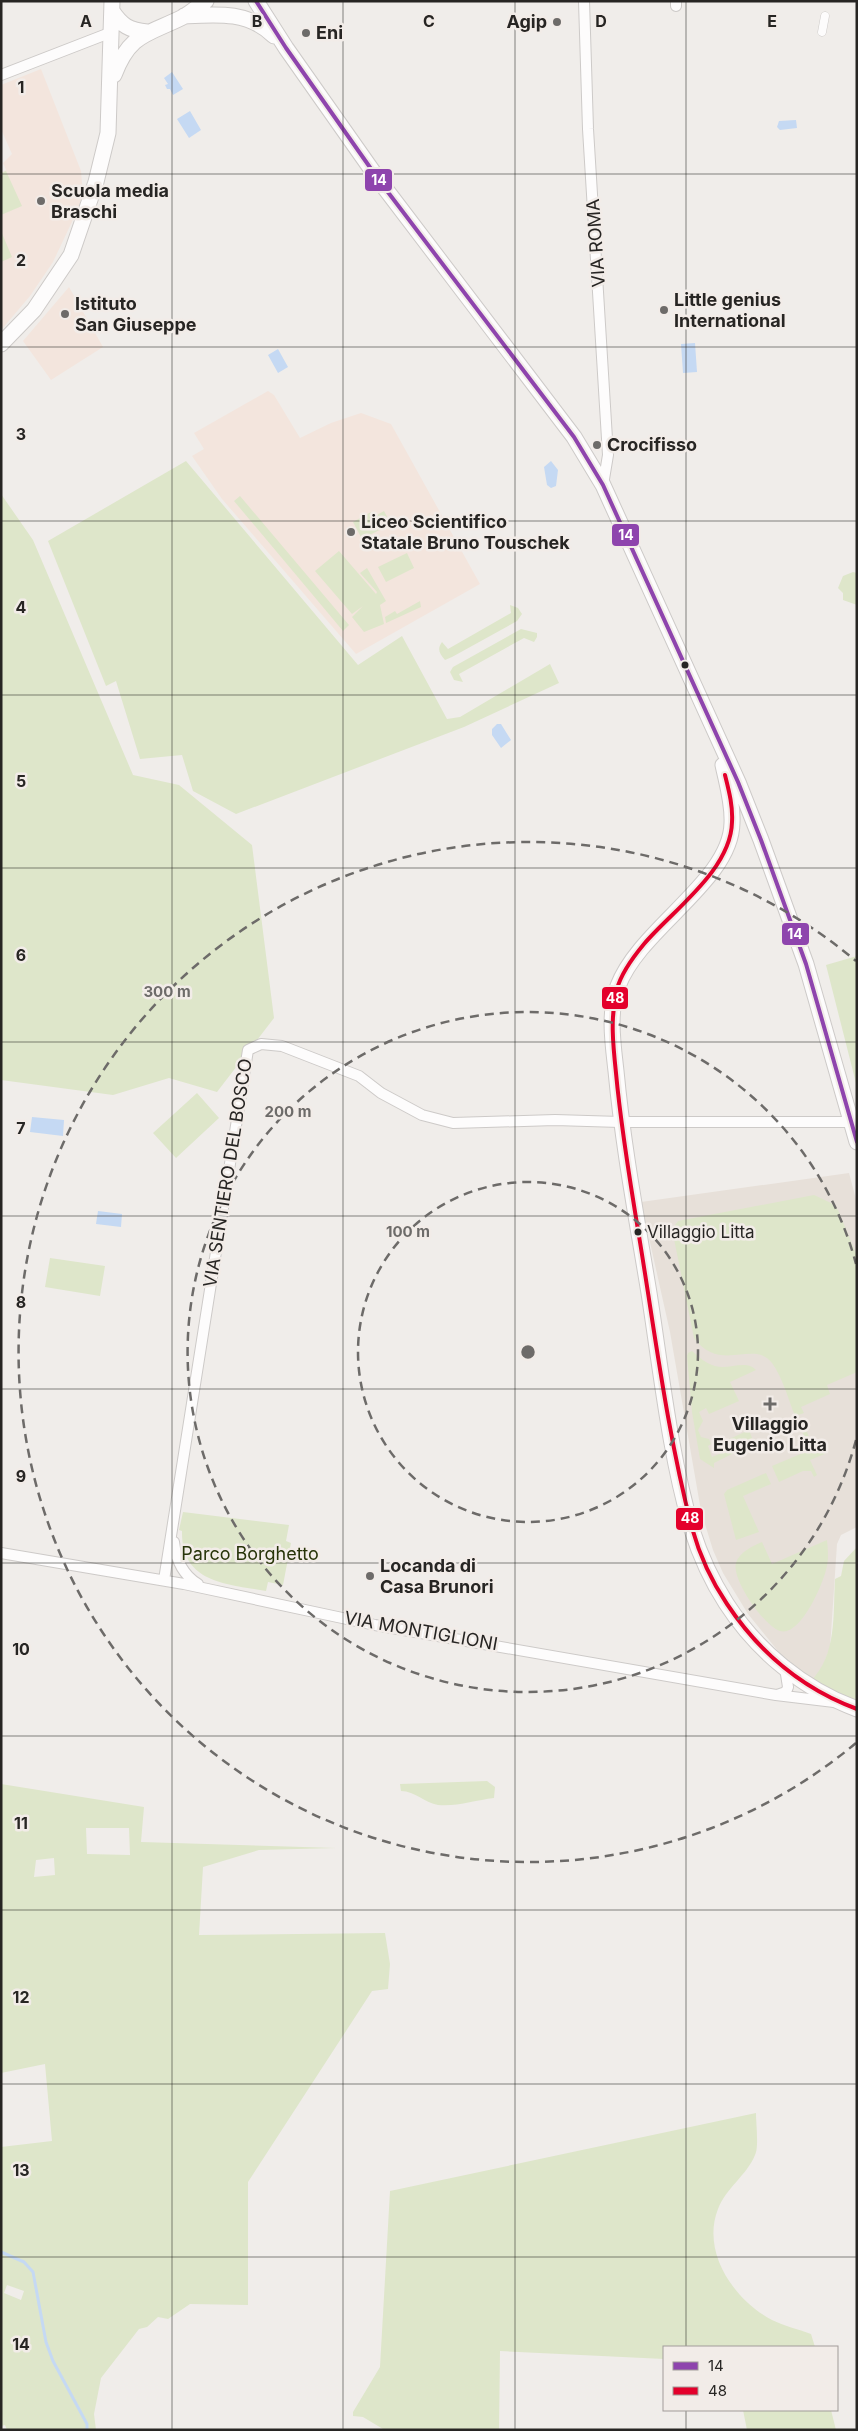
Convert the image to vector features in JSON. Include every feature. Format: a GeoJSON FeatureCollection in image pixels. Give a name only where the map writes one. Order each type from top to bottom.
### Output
{"type":"FeatureCollection","features":[{"type":"Feature","properties":{"kind":"main road"},"geometry":{"type":"LineString","coordinates":[[110,86],[120,59],[132,44],[147,32],[184,16],[206,1]]}},
{"type":"Feature","properties":{"kind":"main road"},"geometry":{"type":"LineString","coordinates":[[256,1],[286,48],[386,190],[574,437],[603,485],[718,739],[761,840],[806,964],[857,1142]]}},
{"type":"Feature","properties":{"kind":"main road"},"geometry":{"type":"LineString","coordinates":[[112,6],[120,24],[131,30],[147,32]]}},
{"type":"Feature","properties":{"kind":"main road"},"geometry":{"type":"LineString","coordinates":[[1,344],[34,310],[70,255],[96,182],[108,133],[112,6]]}},
{"type":"Feature","properties":{"kind":"main road"},"geometry":{"type":"LineString","coordinates":[[184,16],[226,13],[251,20],[269,31],[286,48]]}},
{"type":"Feature","properties":{"kind":"main road"},"geometry":{"type":"LineString","coordinates":[[718,739],[731,803],[732,824],[722,858],[706,880],[662,923],[641,948],[617,987],[612,1027],[620,1122],[675,1451],[692,1530],[706,1565],[727,1604],[756,1642],[785,1668],[814,1690],[850,1706]]}},
{"type":"Feature","properties":{"kind":"main road"},"geometry":{"type":"LineString","coordinates":[[732,824],[746,825],[761,840]]}},
{"type":"Feature","properties":{"kind":"street","name":"VIA ROMA"},"geometry":{"type":"LineString","coordinates":[[584,1],[588,129],[608,455],[603,485]]}},
{"type":"Feature","properties":{"kind":"street"},"geometry":{"type":"LineString","coordinates":[[822,32],[824,16]]}},
{"type":"Feature","properties":{"kind":"street"},"geometry":{"type":"LineString","coordinates":[[1,75],[112,32]]}},
{"type":"Feature","properties":{"kind":"street","name":"VIA SENTIERO DEL BOSCO"},"geometry":{"type":"LineString","coordinates":[[164,1580],[248,1050],[261,1044],[282,1046],[359,1076],[381,1093],[422,1114],[453,1123],[555,1120],[620,1122],[851,1122]]}},
{"type":"Feature","properties":{"kind":"street","name":"VIA SENTIERO DEL BOSCO"},"geometry":{"type":"LineString","coordinates":[[173,1526],[176,1556],[188,1578],[206,1588]]}},
{"type":"Feature","properties":{"kind":"street","name":"VIA MONTIGLIONI"},"geometry":{"type":"LineString","coordinates":[[1,1553],[206,1588],[375,1625],[776,1695],[850,1706]]}},
{"type":"Feature","properties":{"kind":"street"},"geometry":{"type":"LineString","coordinates":[[776,1695],[786,1692],[788,1687],[785,1668]]}},
{"type":"Feature","properties":{"kind":"shaded area","name":"Scuola media Braschi"},"geometry":{"type":"Polygon","coordinates":[[[41,69],[81,171],[83,194],[53,262],[30,296],[2,329],[1,173],[6,170],[3,163],[12,154],[1,129],[1,85],[41,69]]]}},
{"type":"Feature","properties":{"kind":"shaded area","name":"Istituto San Giuseppe"},"geometry":{"type":"Polygon","coordinates":[[[69,287],[103,347],[51,380],[23,341],[69,287]]]}},
{"type":"Feature","properties":{"kind":"shaded area","name":"Liceo Scientifico Statale Bruno Touschek"},"geometry":{"type":"Polygon","coordinates":[[[268,391],[274,395],[300,438],[331,423],[361,413],[391,424],[480,584],[356,654],[222,499],[192,456],[204,449],[194,433],[268,391]]]}},
{"type":"Feature","properties":{"kind":"shaded area","name":"Villaggio Eugenio Litta"},"geometry":{"type":"Polygon","coordinates":[[[849,1173],[857,1203],[857,1527],[841,1535],[837,1544],[830,1648],[820,1673],[811,1681],[786,1661],[748,1614],[723,1573],[713,1550],[701,1511],[670,1332],[641,1202],[849,1173]]]}},
{"type":"Feature","properties":{"kind":"green space"},"geometry":{"type":"Polygon","coordinates":[[[6,171],[22,206],[1,215],[1,173],[6,171]]]}},
{"type":"Feature","properties":{"kind":"green space"},"geometry":{"type":"Polygon","coordinates":[[[1,231],[12,257],[1,262],[1,231]]]}},
{"type":"Feature","properties":{"kind":"green space"},"geometry":{"type":"Polygon","coordinates":[[[186,461],[358,665],[402,636],[447,719],[460,717],[550,664],[559,683],[464,727],[236,814],[193,791],[182,755],[140,759],[116,681],[106,686],[48,541],[186,461]]]}},
{"type":"Feature","properties":{"kind":"green space"},"geometry":{"type":"Polygon","coordinates":[[[1,494],[33,540],[133,775],[179,785],[252,845],[274,1018],[217,1092],[169,1078],[113,1095],[1,1080],[1,494]]]}},
{"type":"Feature","properties":{"kind":"green space"},"geometry":{"type":"Polygon","coordinates":[[[240,496],[349,625],[343,631],[234,501],[240,496]]]}},
{"type":"Feature","properties":{"kind":"green space"},"geometry":{"type":"Polygon","coordinates":[[[384,511],[391,524],[362,539],[353,522],[371,512],[373,517],[384,511]]]}},
{"type":"Feature","properties":{"kind":"green space"},"geometry":{"type":"Polygon","coordinates":[[[339,551],[376,594],[377,592],[360,573],[367,568],[386,601],[380,605],[384,624],[364,632],[352,617],[363,606],[352,614],[315,571],[339,551]]]}},
{"type":"Feature","properties":{"kind":"green space"},"geometry":{"type":"Polygon","coordinates":[[[407,553],[414,568],[386,582],[378,567],[407,553]]]}},
{"type":"Feature","properties":{"kind":"green space"},"geometry":{"type":"Polygon","coordinates":[[[853,572],[857,573],[857,605],[843,600],[843,593],[838,588],[843,576],[853,572]]]}},
{"type":"Feature","properties":{"kind":"green space"},"geometry":{"type":"Polygon","coordinates":[[[420,601],[421,607],[386,623],[385,617],[395,611],[397,614],[420,601]]]}},
{"type":"Feature","properties":{"kind":"green space"},"geometry":{"type":"Polygon","coordinates":[[[510,605],[518,608],[522,614],[517,621],[452,657],[445,660],[443,658],[439,649],[442,642],[448,649],[511,613],[510,605]]]}},
{"type":"Feature","properties":{"kind":"green space"},"geometry":{"type":"Polygon","coordinates":[[[521,629],[537,633],[534,642],[524,638],[459,674],[463,682],[454,680],[450,672],[453,667],[521,629]]]}},
{"type":"Feature","properties":{"kind":"green space"},"geometry":{"type":"Polygon","coordinates":[[[857,956],[857,1087],[826,965],[857,956]]]}},
{"type":"Feature","properties":{"kind":"green space"},"geometry":{"type":"Polygon","coordinates":[[[197,1093],[219,1118],[176,1158],[153,1133],[197,1093]]]}},
{"type":"Feature","properties":{"kind":"green space"},"geometry":{"type":"Polygon","coordinates":[[[814,1195],[831,1203],[838,1210],[857,1256],[857,1372],[827,1385],[830,1394],[801,1407],[804,1413],[795,1416],[779,1375],[772,1363],[765,1357],[756,1354],[715,1354],[704,1348],[694,1338],[672,1229],[678,1221],[814,1195]]]}},
{"type":"Feature","properties":{"kind":"green space"},"geometry":{"type":"Polygon","coordinates":[[[50,1258],[105,1266],[100,1296],[45,1287],[50,1258]]]}},
{"type":"Feature","properties":{"kind":"green space"},"geometry":{"type":"Polygon","coordinates":[[[692,1351],[705,1362],[715,1366],[747,1365],[756,1370],[730,1382],[739,1401],[709,1414],[706,1408],[699,1412],[703,1421],[698,1430],[701,1437],[709,1439],[711,1444],[708,1446],[712,1457],[724,1452],[721,1446],[728,1443],[727,1440],[749,1430],[754,1443],[714,1463],[714,1468],[700,1459],[692,1412],[687,1356],[692,1351]]]}},
{"type":"Feature","properties":{"kind":"green space"},"geometry":{"type":"Polygon","coordinates":[[[803,1423],[814,1448],[823,1444],[827,1453],[810,1460],[817,1475],[814,1477],[811,1471],[803,1471],[779,1482],[772,1466],[810,1450],[799,1424],[803,1423]]]}},
{"type":"Feature","properties":{"kind":"green space"},"geometry":{"type":"Polygon","coordinates":[[[766,1473],[771,1484],[743,1496],[759,1532],[736,1540],[724,1494],[727,1490],[766,1473]]]}},
{"type":"Feature","properties":{"kind":"green space","name":"Parco Borghetto"},"geometry":{"type":"Polygon","coordinates":[[[183,1512],[289,1525],[286,1541],[291,1543],[283,1585],[268,1582],[266,1591],[222,1583],[198,1571],[189,1561],[184,1548],[182,1531],[179,1530],[183,1512]]]}},
{"type":"Feature","properties":{"kind":"green space"},"geometry":{"type":"Polygon","coordinates":[[[827,1540],[828,1559],[826,1570],[809,1609],[802,1619],[788,1631],[780,1631],[774,1628],[750,1602],[736,1570],[738,1559],[747,1550],[762,1542],[772,1564],[827,1540]]]}},
{"type":"Feature","properties":{"kind":"green space"},"geometry":{"type":"Polygon","coordinates":[[[857,1547],[857,1704],[811,1681],[825,1659],[829,1646],[832,1633],[835,1579],[841,1576],[844,1561],[857,1547]]]}},
{"type":"Feature","properties":{"kind":"green space"},"geometry":{"type":"Polygon","coordinates":[[[487,1781],[495,1787],[494,1798],[445,1805],[433,1804],[411,1793],[401,1791],[400,1784],[487,1781]]]}},
{"type":"Feature","properties":{"kind":"green space"},"geometry":{"type":"Polygon","coordinates":[[[1,1784],[144,1807],[141,1842],[336,1848],[259,1850],[203,1867],[199,1935],[385,1933],[390,1964],[388,1989],[372,1991],[248,2182],[248,2305],[190,2304],[168,2319],[158,2317],[147,2327],[139,2329],[101,2378],[94,2414],[96,2430],[7,2430],[5,2425],[1,2426],[1,2147],[52,2141],[45,2064],[1,2073],[1,1784]],[[86,1828],[87,1854],[130,1855],[129,1828],[86,1828]],[[54,1858],[36,1860],[34,1877],[55,1875],[54,1858]],[[7,2285],[4,2293],[21,2300],[24,2291],[7,2285]]]}},
{"type":"Feature","properties":{"kind":"green space"},"geometry":{"type":"Polygon","coordinates":[[[756,2113],[757,2141],[755,2155],[718,2209],[714,2225],[714,2242],[718,2258],[724,2273],[745,2300],[772,2320],[811,2334],[815,2346],[663,2346],[663,2359],[500,2351],[499,2430],[383,2429],[363,2417],[353,2416],[353,2412],[380,2367],[390,2191],[756,2113]]]}},
{"type":"Feature","properties":{"kind":"green space"},"geometry":{"type":"Polygon","coordinates":[[[743,2411],[831,2411],[836,2430],[747,2430],[743,2411]]]}},
{"type":"Feature","properties":{"kind":"water"},"geometry":{"type":"Polygon","coordinates":[[[172,72],[183,89],[173,95],[170,89],[167,89],[165,85],[168,84],[164,78],[172,72]]]}},
{"type":"Feature","properties":{"kind":"water"},"geometry":{"type":"Polygon","coordinates":[[[190,111],[201,130],[189,138],[177,119],[190,111]]]}},
{"type":"Feature","properties":{"kind":"water"},"geometry":{"type":"Polygon","coordinates":[[[796,120],[797,128],[780,130],[777,127],[779,121],[796,120]]]}},
{"type":"Feature","properties":{"kind":"water"},"geometry":{"type":"Polygon","coordinates":[[[695,343],[697,372],[683,373],[681,344],[695,343]]]}},
{"type":"Feature","properties":{"kind":"water"},"geometry":{"type":"Polygon","coordinates":[[[278,349],[288,367],[278,373],[268,355],[278,349]]]}},
{"type":"Feature","properties":{"kind":"water"},"geometry":{"type":"Polygon","coordinates":[[[551,461],[558,470],[556,486],[551,488],[547,485],[544,467],[551,461]]]}},
{"type":"Feature","properties":{"kind":"water"},"geometry":{"type":"Polygon","coordinates":[[[497,724],[501,724],[511,740],[501,748],[492,735],[492,729],[497,724]]]}},
{"type":"Feature","properties":{"kind":"water"},"geometry":{"type":"Polygon","coordinates":[[[32,1117],[64,1120],[63,1136],[30,1132],[32,1117]]]}},
{"type":"Feature","properties":{"kind":"water"},"geometry":{"type":"Polygon","coordinates":[[[98,1211],[122,1214],[121,1227],[96,1224],[98,1211]]]}},
{"type":"Feature","properties":{"kind":"waterway"},"geometry":{"type":"LineString","coordinates":[[1,2252],[24,2262],[33,2272],[46,2342],[53,2361],[87,2424],[87,2430]]}},
{"type":"Feature","properties":{"kind":"transit line","name":"14"},"geometry":{"type":"LineString","coordinates":[[256,1],[286,48],[381,183],[574,437],[603,485],[738,782],[761,840],[806,964],[857,1142]]}},
{"type":"Feature","properties":{"kind":"transit line","name":"48"},"geometry":{"type":"LineString","coordinates":[[725,775],[731,804],[732,822],[729,840],[722,857],[698,888],[640,949],[625,971],[617,989],[613,1010],[613,1042],[623,1135],[668,1419],[683,1492],[702,1557],[727,1604],[753,1638],[768,1653],[801,1680],[818,1691],[857,1709]]}},
{"type":"Feature","properties":{"kind":"place","name":"Agip"},"geometry":{"type":"Point","coordinates":[557,22]}},
{"type":"Feature","properties":{"kind":"place","name":"Eni"},"geometry":{"type":"Point","coordinates":[306,33]}},
{"type":"Feature","properties":{"kind":"place","name":"Scuola media Braschi"},"geometry":{"type":"Point","coordinates":[41,201]}},
{"type":"Feature","properties":{"kind":"place","name":"Little genius International"},"geometry":{"type":"Point","coordinates":[664,310]}},
{"type":"Feature","properties":{"kind":"place","name":"Istituto San Giuseppe"},"geometry":{"type":"Point","coordinates":[65,314]}},
{"type":"Feature","properties":{"kind":"place","name":"Crocifisso"},"geometry":{"type":"Point","coordinates":[597,445]}},
{"type":"Feature","properties":{"kind":"place","name":"Liceo Scientifico Statale Bruno Touschek"},"geometry":{"type":"Point","coordinates":[351,532]}},
{"type":"Feature","properties":{"kind":"place","name":"Villaggio Litta"},"geometry":{"type":"Point","coordinates":[638,1232]}},
{"type":"Feature","properties":{"kind":"place","name":"Villaggio Eugenio Litta"},"geometry":{"type":"Point","coordinates":[770,1404]}},
{"type":"Feature","properties":{"kind":"place","name":"Locanda di Casa Brunori"},"geometry":{"type":"Point","coordinates":[370,1576]}}]}
